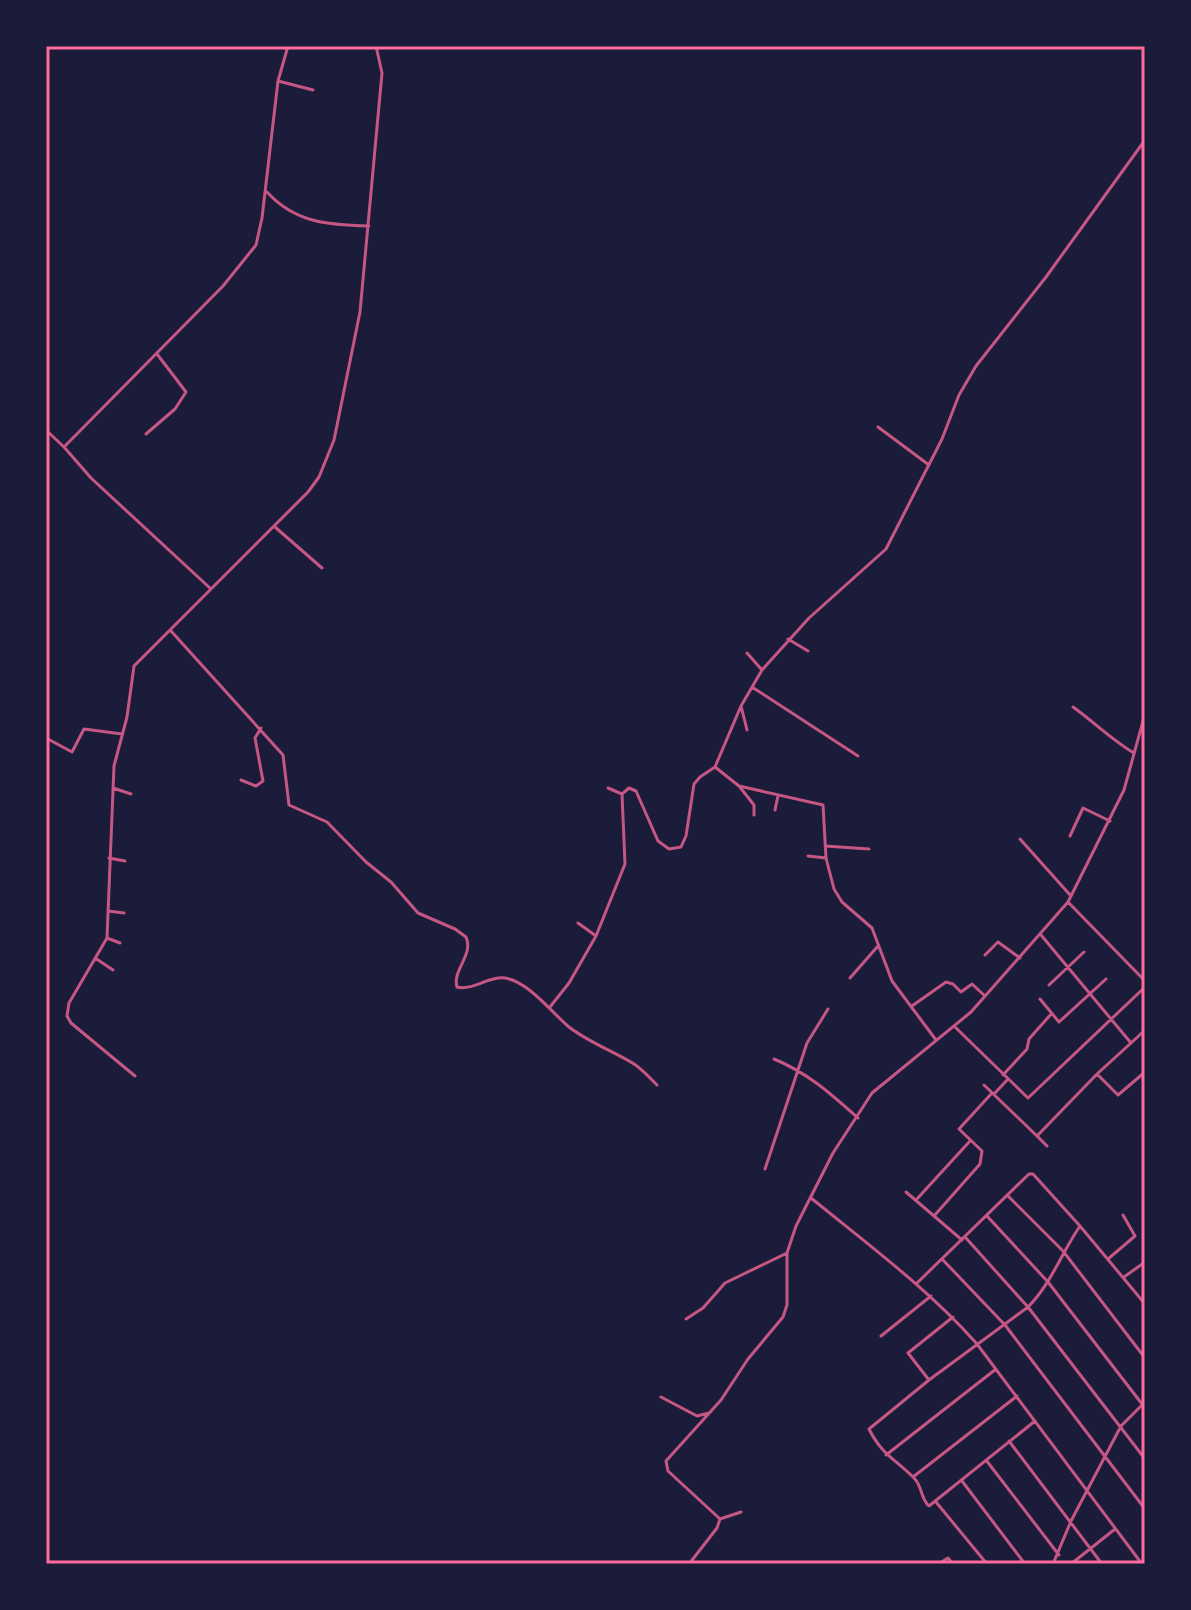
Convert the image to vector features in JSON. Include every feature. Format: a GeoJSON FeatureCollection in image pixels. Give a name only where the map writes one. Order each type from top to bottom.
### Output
{"type":"FeatureCollection","features":[{"type":"Feature","properties":{"kind":"street"},"geometry":{"type":"LineString","coordinates":[[64,447],[223,286],[256,245],[278,81],[288,46]]}},
{"type":"Feature","properties":{"kind":"street"},"geometry":{"type":"LineString","coordinates":[[135,1076],[71,1023],[67,1016],[69,1003],[107,938],[114,766],[134,666],[275,527],[319,477],[334,440],[360,312],[382,73],[376,46]]}},
{"type":"Feature","properties":{"kind":"street"},"geometry":{"type":"LineString","coordinates":[[278,81],[313,90]]}},
{"type":"Feature","properties":{"kind":"street"},"geometry":{"type":"LineString","coordinates":[[622,794],[629,788],[636,791],[658,841],[669,849],[684,844],[694,784],[715,767],[741,706],[762,670],[788,639],[886,549],[929,465],[959,395],[976,366],[1046,277],[1145,140]]}},
{"type":"Feature","properties":{"kind":"street"},"geometry":{"type":"LineString","coordinates":[[265,190],[294,215],[312,222],[369,226]]}},
{"type":"Feature","properties":{"kind":"street"},"geometry":{"type":"LineString","coordinates":[[146,434],[175,409],[186,392],[157,354]]}},
{"type":"Feature","properties":{"kind":"street"},"geometry":{"type":"LineString","coordinates":[[878,427],[929,465]]}},
{"type":"Feature","properties":{"kind":"street"},"geometry":{"type":"LineString","coordinates":[[46,430],[91,478],[212,590]]}},
{"type":"Feature","properties":{"kind":"street"},"geometry":{"type":"LineString","coordinates":[[275,527],[322,568]]}},
{"type":"Feature","properties":{"kind":"street"},"geometry":{"type":"LineString","coordinates":[[171,631],[283,755],[289,805],[327,822],[366,862],[391,882],[418,913],[466,937],[468,949],[455,981],[457,987],[493,979],[505,978],[516,982],[550,1007],[572,1029],[637,1066],[657,1085]]}},
{"type":"Feature","properties":{"kind":"street"},"geometry":{"type":"LineString","coordinates":[[788,639],[808,651]]}},
{"type":"Feature","properties":{"kind":"street"},"geometry":{"type":"LineString","coordinates":[[747,653],[762,670]]}},
{"type":"Feature","properties":{"kind":"street"},"geometry":{"type":"LineString","coordinates":[[752,687],[858,756]]}},
{"type":"Feature","properties":{"kind":"street"},"geometry":{"type":"LineString","coordinates":[[741,706],[747,730]]}},
{"type":"Feature","properties":{"kind":"street"},"geometry":{"type":"LineString","coordinates":[[1073,707],[1112,740],[1134,753]]}},
{"type":"Feature","properties":{"kind":"street"},"geometry":{"type":"LineString","coordinates":[[720,1519],[665,1465],[681,1442],[721,1400],[762,1340],[783,1317],[787,1305],[787,1253],[796,1226],[833,1153],[872,1093],[954,1026],[985,996],[1068,902],[1124,790],[1145,714]]}},
{"type":"Feature","properties":{"kind":"street"},"geometry":{"type":"LineString","coordinates":[[241,780],[256,786],[263,781],[255,738],[261,728]]}},
{"type":"Feature","properties":{"kind":"street"},"geometry":{"type":"LineString","coordinates":[[46,738],[63,750],[72,752],[84,729],[122,734]]}},
{"type":"Feature","properties":{"kind":"street"},"geometry":{"type":"LineString","coordinates":[[715,767],[739,786],[754,805],[754,815]]}},
{"type":"Feature","properties":{"kind":"street"},"geometry":{"type":"LineString","coordinates":[[739,786],[823,805],[826,858],[834,889],[842,902],[872,928],[892,981],[936,1040]]}},
{"type":"Feature","properties":{"kind":"street"},"geometry":{"type":"LineString","coordinates":[[113,788],[131,794]]}},
{"type":"Feature","properties":{"kind":"street"},"geometry":{"type":"LineString","coordinates":[[608,788],[622,794]]}},
{"type":"Feature","properties":{"kind":"street"},"geometry":{"type":"LineString","coordinates":[[550,1007],[569,983],[596,936],[625,864],[622,794]]}},
{"type":"Feature","properties":{"kind":"street"},"geometry":{"type":"LineString","coordinates":[[775,810],[778,796]]}},
{"type":"Feature","properties":{"kind":"street"},"geometry":{"type":"LineString","coordinates":[[1070,836],[1083,808],[1110,821]]}},
{"type":"Feature","properties":{"kind":"street"},"geometry":{"type":"LineString","coordinates":[[1020,839],[1071,896]]}},
{"type":"Feature","properties":{"kind":"street"},"geometry":{"type":"LineString","coordinates":[[825,846],[869,849]]}},
{"type":"Feature","properties":{"kind":"street"},"geometry":{"type":"LineString","coordinates":[[808,856],[826,858]]}},
{"type":"Feature","properties":{"kind":"street"},"geometry":{"type":"LineString","coordinates":[[109,858],[125,861]]}},
{"type":"Feature","properties":{"kind":"street"},"geometry":{"type":"LineString","coordinates":[[954,1026],[1028,1098],[1145,984],[1068,902]]}},
{"type":"Feature","properties":{"kind":"street"},"geometry":{"type":"LineString","coordinates":[[108,911],[124,913]]}},
{"type":"Feature","properties":{"kind":"street"},"geometry":{"type":"LineString","coordinates":[[578,923],[596,936]]}},
{"type":"Feature","properties":{"kind":"street"},"geometry":{"type":"LineString","coordinates":[[1041,935],[1131,1043]]}},
{"type":"Feature","properties":{"kind":"street"},"geometry":{"type":"LineString","coordinates":[[107,938],[120,943]]}},
{"type":"Feature","properties":{"kind":"street"},"geometry":{"type":"LineString","coordinates":[[985,955],[998,942],[1020,958]]}},
{"type":"Feature","properties":{"kind":"street"},"geometry":{"type":"LineString","coordinates":[[850,978],[878,946]]}},
{"type":"Feature","properties":{"kind":"street"},"geometry":{"type":"LineString","coordinates":[[1049,985],[1084,952]]}},
{"type":"Feature","properties":{"kind":"street"},"geometry":{"type":"LineString","coordinates":[[95,958],[113,970]]}},
{"type":"Feature","properties":{"kind":"street"},"geometry":{"type":"LineString","coordinates":[[1040,999],[1059,1022],[1106,979]]}},
{"type":"Feature","properties":{"kind":"street"},"geometry":{"type":"LineString","coordinates":[[911,1006],[946,982],[961,992],[972,984],[985,996]]}},
{"type":"Feature","properties":{"kind":"street"},"geometry":{"type":"LineString","coordinates":[[765,1169],[807,1043],[828,1009]]}},
{"type":"Feature","properties":{"kind":"street"},"geometry":{"type":"LineString","coordinates":[[1003,1075],[1027,1049],[1029,1039],[1052,1013]]}},
{"type":"Feature","properties":{"kind":"street"},"geometry":{"type":"LineString","coordinates":[[1037,1136],[1145,1030]]}},
{"type":"Feature","properties":{"kind":"street"},"geometry":{"type":"LineString","coordinates":[[774,1059],[800,1069],[858,1118]]}},
{"type":"Feature","properties":{"kind":"street"},"geometry":{"type":"LineString","coordinates":[[1097,1074],[1118,1095],[1145,1072]]}},
{"type":"Feature","properties":{"kind":"street"},"geometry":{"type":"LineString","coordinates":[[934,1216],[980,1164],[982,1151],[959,1129],[1008,1079]]}},
{"type":"Feature","properties":{"kind":"street"},"geometry":{"type":"LineString","coordinates":[[984,1085],[1047,1146]]}},
{"type":"Feature","properties":{"kind":"street"},"geometry":{"type":"LineString","coordinates":[[916,1200],[971,1140]]}},
{"type":"Feature","properties":{"kind":"street"},"geometry":{"type":"LineString","coordinates":[[917,1283],[1033,1174],[1145,1304]]}},
{"type":"Feature","properties":{"kind":"street"},"geometry":{"type":"LineString","coordinates":[[906,1192],[963,1239],[1028,1307],[1145,1458]]}},
{"type":"Feature","properties":{"kind":"street"},"geometry":{"type":"LineString","coordinates":[[1008,1196],[1063,1251],[1145,1358]]}},
{"type":"Feature","properties":{"kind":"street"},"geometry":{"type":"LineString","coordinates":[[810,1197],[917,1283],[953,1317],[1017,1396],[1142,1564]]}},
{"type":"Feature","properties":{"kind":"street"},"geometry":{"type":"LineString","coordinates":[[986,1215],[1048,1282],[1144,1403],[1121,1426],[1071,1521],[1053,1564]]}},
{"type":"Feature","properties":{"kind":"street"},"geometry":{"type":"LineString","coordinates":[[1108,1259],[1135,1236],[1123,1215]]}},
{"type":"Feature","properties":{"kind":"street"},"geometry":{"type":"LineString","coordinates":[[1035,1421],[936,1502],[927,1506],[913,1477],[886,1455],[870,1431],[870,1426],[1028,1307],[1048,1282],[1080,1226]]}},
{"type":"Feature","properties":{"kind":"street"},"geometry":{"type":"LineString","coordinates":[[686,1319],[703,1308],[725,1283],[787,1253]]}},
{"type":"Feature","properties":{"kind":"street"},"geometry":{"type":"LineString","coordinates":[[942,1259],[1005,1325],[1145,1509]]}},
{"type":"Feature","properties":{"kind":"street"},"geometry":{"type":"LineString","coordinates":[[1124,1277],[1145,1262]]}},
{"type":"Feature","properties":{"kind":"street"},"geometry":{"type":"LineString","coordinates":[[881,1336],[931,1296]]}},
{"type":"Feature","properties":{"kind":"street"},"geometry":{"type":"LineString","coordinates":[[929,1380],[908,1353],[953,1317]]}},
{"type":"Feature","properties":{"kind":"street"},"geometry":{"type":"LineString","coordinates":[[886,1455],[996,1369]]}},
{"type":"Feature","properties":{"kind":"street"},"geometry":{"type":"LineString","coordinates":[[913,1477],[1017,1396]]}},
{"type":"Feature","properties":{"kind":"street"},"geometry":{"type":"LineString","coordinates":[[661,1397],[697,1416],[709,1413]]}},
{"type":"Feature","properties":{"kind":"street"},"geometry":{"type":"LineString","coordinates":[[1009,1441],[1102,1564]]}},
{"type":"Feature","properties":{"kind":"street"},"geometry":{"type":"LineString","coordinates":[[986,1460],[1059,1555]]}},
{"type":"Feature","properties":{"kind":"street"},"geometry":{"type":"LineString","coordinates":[[961,1481],[1025,1564]]}},
{"type":"Feature","properties":{"kind":"street"},"geometry":{"type":"LineString","coordinates":[[936,1502],[987,1564]]}},
{"type":"Feature","properties":{"kind":"street"},"geometry":{"type":"LineString","coordinates":[[720,1519],[741,1512]]}},
{"type":"Feature","properties":{"kind":"street"},"geometry":{"type":"LineString","coordinates":[[689,1564],[717,1528],[720,1519]]}},
{"type":"Feature","properties":{"kind":"street"},"geometry":{"type":"LineString","coordinates":[[1071,1564],[1115,1529]]}},
{"type":"Feature","properties":{"kind":"street"},"geometry":{"type":"LineString","coordinates":[[938,1564],[948,1558],[953,1564]]}}]}
